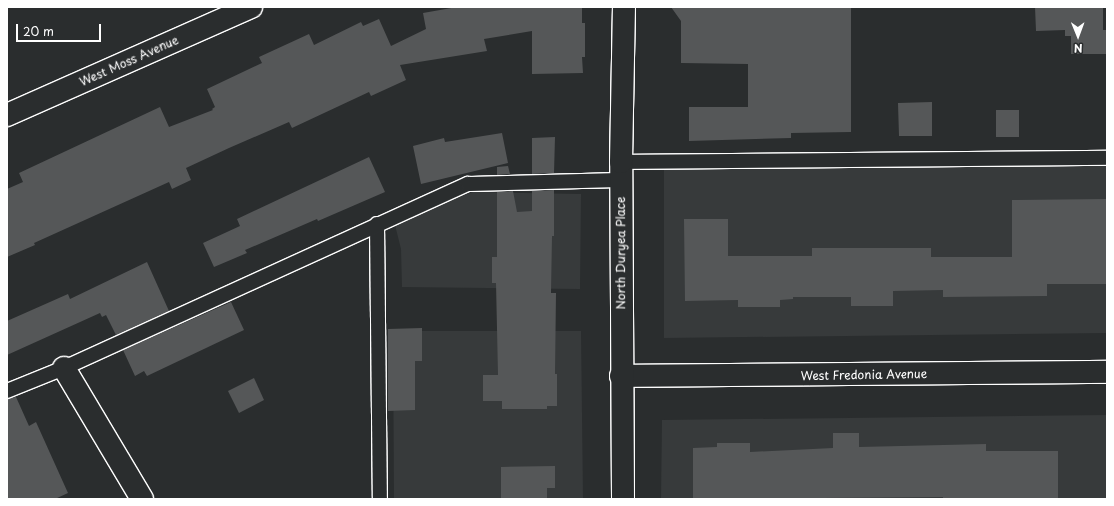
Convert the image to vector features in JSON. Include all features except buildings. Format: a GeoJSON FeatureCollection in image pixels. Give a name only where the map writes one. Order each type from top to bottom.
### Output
{"type":"FeatureCollection","features":[{"type":"Feature","properties":{"kind":"street","name":"West Moss Avenue"},"geometry":{"type":"LineString","coordinates":[[7,115],[252,7]]}},
{"type":"Feature","properties":{"kind":"street","name":"North Duryea Place"},"geometry":{"type":"LineString","coordinates":[[623,499],[621,376],[621,171],[624,7]]}},
{"type":"Feature","properties":{"kind":"street"},"geometry":{"type":"LineString","coordinates":[[64,368],[142,499]]}},
{"type":"Feature","properties":{"kind":"street","name":"West Fredonia Avenue"},"geometry":{"type":"LineString","coordinates":[[621,376],[1107,372]]}},
{"type":"Feature","properties":{"kind":"lane"},"geometry":{"type":"LineString","coordinates":[[7,391],[64,368],[377,224],[468,184],[621,171],[1107,158]]}},
{"type":"Feature","properties":{"kind":"lane"},"geometry":{"type":"LineString","coordinates":[[377,224],[380,499]]}},
{"type":"Feature","properties":{"kind":"shaded area"},"geometry":{"type":"Polygon","coordinates":[[[1107,162],[1107,333],[664,338],[664,167],[1107,162]]]}},
{"type":"Feature","properties":{"kind":"shaded area"},"geometry":{"type":"Polygon","coordinates":[[[473,192],[581,194],[580,289],[402,287],[401,249],[394,221],[473,192]]]}},
{"type":"Feature","properties":{"kind":"shaded area"},"geometry":{"type":"Polygon","coordinates":[[[393,331],[581,331],[583,499],[394,499],[393,331]]]}},
{"type":"Feature","properties":{"kind":"shaded area"},"geometry":{"type":"Polygon","coordinates":[[[1107,415],[1107,499],[661,499],[662,420],[1107,415]]]}}]}
